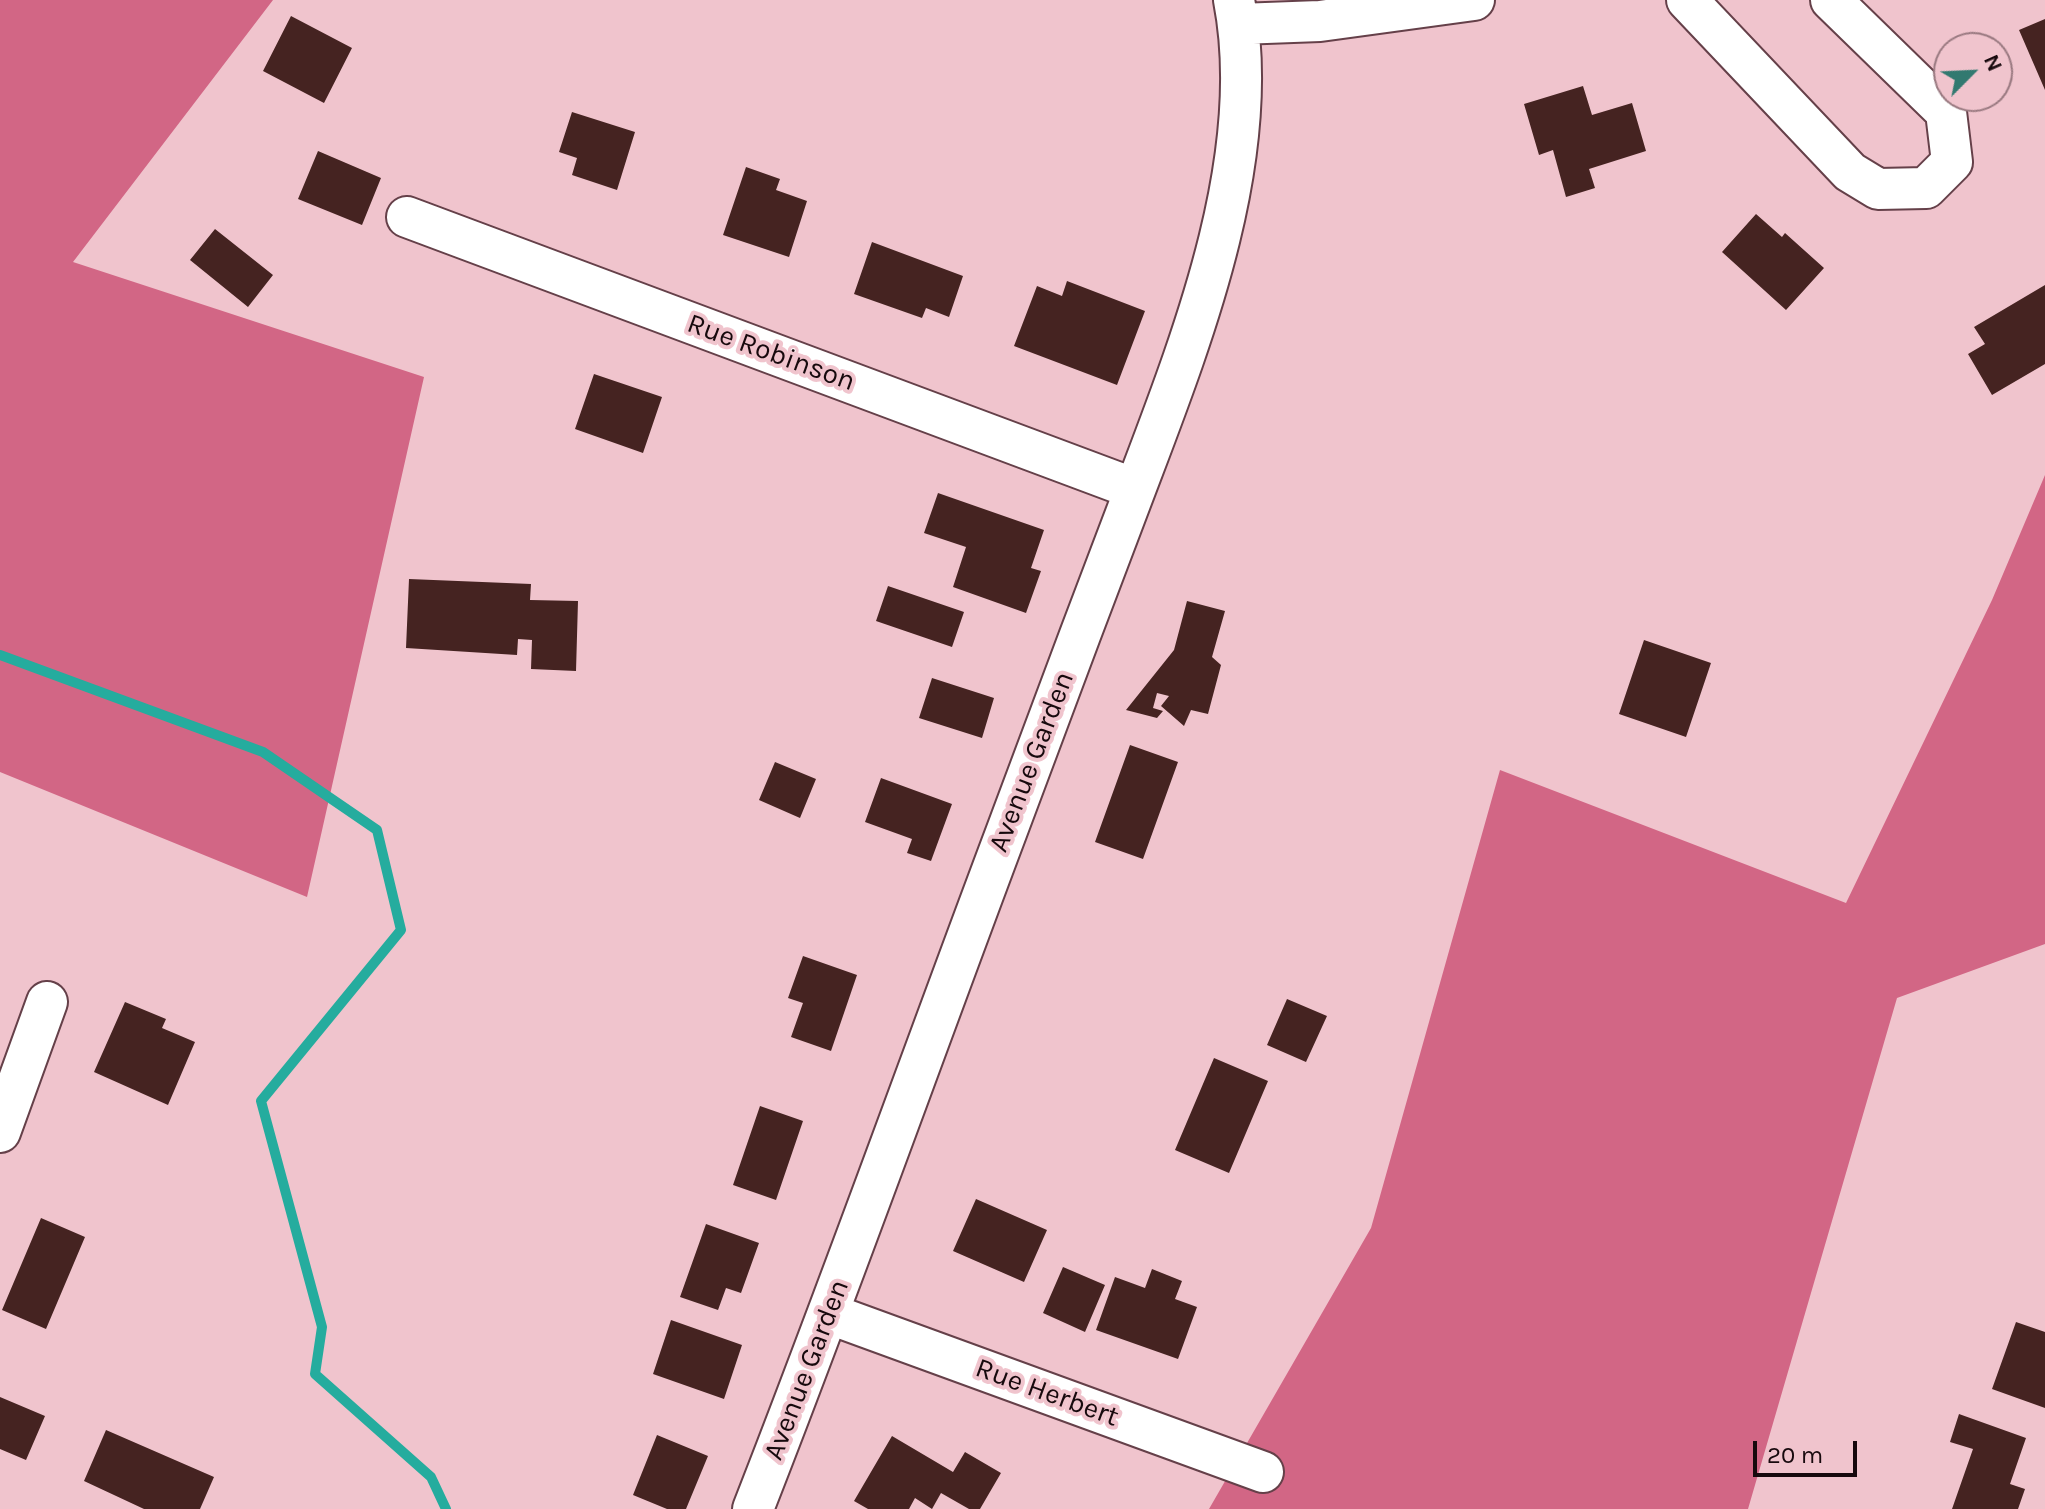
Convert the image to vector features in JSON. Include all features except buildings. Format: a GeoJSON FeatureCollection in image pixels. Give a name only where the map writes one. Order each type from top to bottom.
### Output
{"type":"FeatureCollection","features":[{"type":"Feature","properties":{"kind":"street"},"geometry":{"type":"LineString","coordinates":[[1237,12],[1320,21],[1474,0]]}},
{"type":"Feature","properties":{"kind":"street"},"geometry":{"type":"LineString","coordinates":[[1687,0],[1850,172],[1878,189],[1926,188],[1952,162],[1946,112],[1831,0]]}},
{"type":"Feature","properties":{"kind":"street","name":"Avenue Garden"},"geometry":{"type":"LineString","coordinates":[[753,1509],[830,1314],[1202,311],[1238,144],[1237,12]]}},
{"type":"Feature","properties":{"kind":"street","name":"Rue Robinson"},"geometry":{"type":"LineString","coordinates":[[407,217],[1135,489]]}},
{"type":"Feature","properties":{"kind":"street"},"geometry":{"type":"LineString","coordinates":[[0,1132],[47,1002]]}},
{"type":"Feature","properties":{"kind":"street","name":"Rue Herbert"},"geometry":{"type":"LineString","coordinates":[[830,1314],[1263,1472]]}},
{"type":"Feature","properties":{"kind":"shaded area"},"geometry":{"type":"Polygon","coordinates":[[[0,0],[273,0],[73,262],[424,377],[307,897],[0,772],[0,0]]]}},
{"type":"Feature","properties":{"kind":"shaded area"},"geometry":{"type":"Polygon","coordinates":[[[2045,475],[2045,944],[1897,998],[1748,1509],[1209,1509],[1371,1228],[1500,770],[1846,903],[1992,600],[2045,475]]]}},
{"type":"Feature","properties":{"kind":"waterway"},"geometry":{"type":"LineString","coordinates":[[0,655],[263,752],[377,830],[401,930],[261,1101],[322,1327],[315,1374],[431,1477],[446,1509]]}}]}
